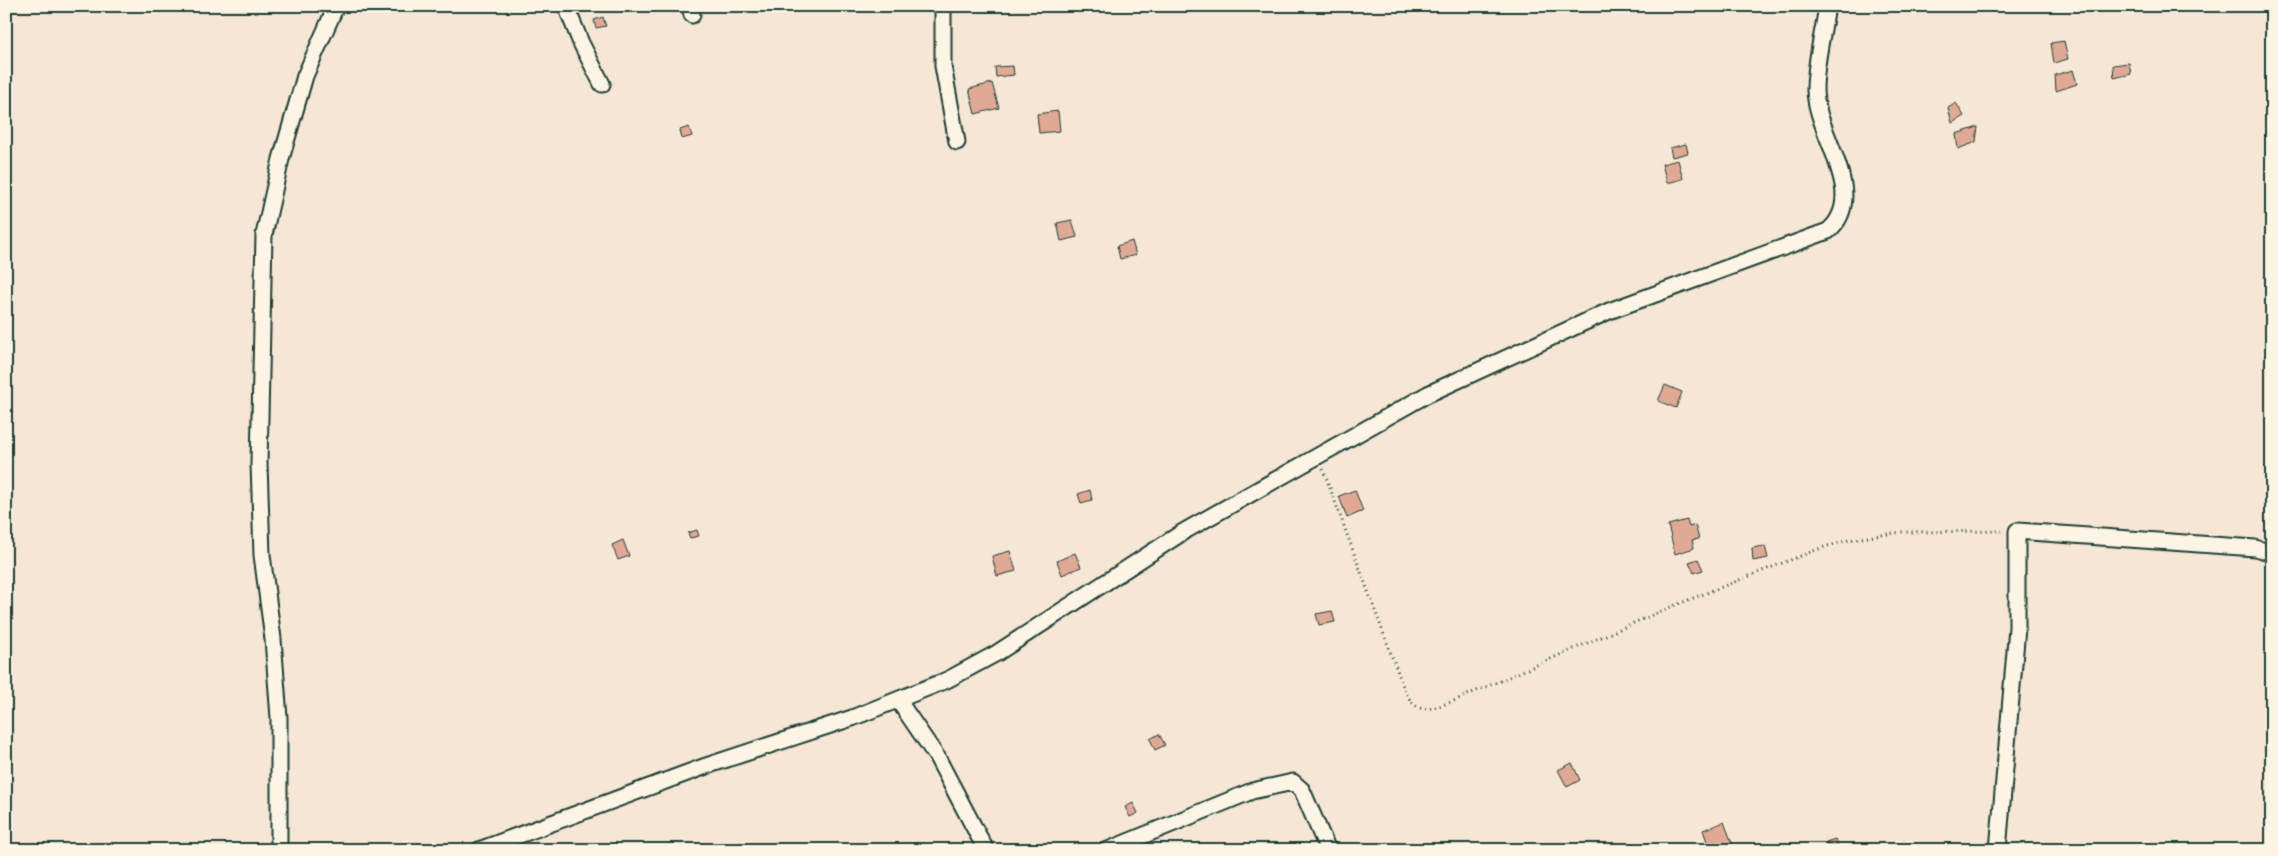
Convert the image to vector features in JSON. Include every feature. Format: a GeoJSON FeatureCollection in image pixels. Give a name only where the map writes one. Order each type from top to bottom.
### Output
{"type":"FeatureCollection","features":[{"type":"Feature","properties":{"kind":"street"},"geometry":{"type":"LineString","coordinates":[[279,850],[279,718],[273,639],[262,555],[258,463],[264,235],[281,159],[305,76],[336,6]]}},
{"type":"Feature","properties":{"kind":"street"},"geometry":{"type":"LineString","coordinates":[[566,6],[581,43],[602,84]]}},
{"type":"Feature","properties":{"kind":"street"},"geometry":{"type":"LineString","coordinates":[[943,6],[943,66],[957,142]]}},
{"type":"Feature","properties":{"kind":"street"},"geometry":{"type":"LineString","coordinates":[[479,850],[706,766],[784,742],[947,680],[997,653],[1183,532],[1428,394],[1609,311],[1828,231],[1837,224],[1845,202],[1844,185],[1823,126],[1815,92],[1827,6]]}},
{"type":"Feature","properties":{"kind":"street"},"geometry":{"type":"LineString","coordinates":[[1998,850],[2017,628],[2017,532],[2255,548],[2272,552]]}},
{"type":"Feature","properties":{"kind":"street"},"geometry":{"type":"LineString","coordinates":[[898,700],[937,757],[986,850]]}},
{"type":"Feature","properties":{"kind":"street"},"geometry":{"type":"LineString","coordinates":[[1108,850],[1252,791],[1293,782],[1302,790],[1328,850]]}},
{"type":"Feature","properties":{"kind":"path"},"geometry":{"type":"LineString","coordinates":[[1318,456],[1404,689],[1414,706],[1422,709],[1432,709],[1451,702],[1673,606],[1821,548],[1868,536],[1901,532],[2017,532]]}},
{"type":"Feature","properties":{"kind":"building"},"geometry":{"type":"Polygon","coordinates":[[[603,17],[606,26],[596,28],[594,20],[603,17]]]}},
{"type":"Feature","properties":{"kind":"building"},"geometry":{"type":"Polygon","coordinates":[[[2064,41],[2068,59],[2054,63],[2051,43],[2064,41]]]}},
{"type":"Feature","properties":{"kind":"building"},"geometry":{"type":"Polygon","coordinates":[[[2129,63],[2131,74],[2114,78],[2113,65],[2129,63]]]}},
{"type":"Feature","properties":{"kind":"building"},"geometry":{"type":"Polygon","coordinates":[[[1013,66],[1014,75],[996,77],[995,67],[1013,66]]]}},
{"type":"Feature","properties":{"kind":"building"},"geometry":{"type":"Polygon","coordinates":[[[2073,70],[2077,84],[2056,91],[2055,75],[2073,70]]]}},
{"type":"Feature","properties":{"kind":"building"},"geometry":{"type":"Polygon","coordinates":[[[992,83],[999,108],[975,114],[969,89],[992,83]]]}},
{"type":"Feature","properties":{"kind":"building"},"geometry":{"type":"Polygon","coordinates":[[[1956,103],[1964,116],[1952,123],[1948,108],[1956,103]]]}},
{"type":"Feature","properties":{"kind":"building"},"geometry":{"type":"Polygon","coordinates":[[[1058,111],[1060,131],[1039,133],[1037,114],[1058,111]]]}},
{"type":"Feature","properties":{"kind":"building"},"geometry":{"type":"Polygon","coordinates":[[[689,127],[692,136],[682,139],[680,130],[689,127]]]}},
{"type":"Feature","properties":{"kind":"building"},"geometry":{"type":"Polygon","coordinates":[[[1978,127],[1976,142],[1958,149],[1956,134],[1978,127]]]}},
{"type":"Feature","properties":{"kind":"building"},"geometry":{"type":"Polygon","coordinates":[[[1686,144],[1688,153],[1672,157],[1670,148],[1686,144]]]}},
{"type":"Feature","properties":{"kind":"building"},"geometry":{"type":"Polygon","coordinates":[[[1678,160],[1683,179],[1667,183],[1662,164],[1678,160]]]}},
{"type":"Feature","properties":{"kind":"building"},"geometry":{"type":"Polygon","coordinates":[[[1072,220],[1077,237],[1061,241],[1057,223],[1072,220]]]}},
{"type":"Feature","properties":{"kind":"building"},"geometry":{"type":"Polygon","coordinates":[[[1132,241],[1136,255],[1120,259],[1117,246],[1132,241]]]}},
{"type":"Feature","properties":{"kind":"building"},"geometry":{"type":"Polygon","coordinates":[[[1665,385],[1682,392],[1676,408],[1658,401],[1665,385]]]}},
{"type":"Feature","properties":{"kind":"building"},"geometry":{"type":"Polygon","coordinates":[[[1090,490],[1092,500],[1081,503],[1078,494],[1090,490]]]}},
{"type":"Feature","properties":{"kind":"building"},"geometry":{"type":"Polygon","coordinates":[[[1355,490],[1363,511],[1347,518],[1339,496],[1355,490]]]}},
{"type":"Feature","properties":{"kind":"building"},"geometry":{"type":"Polygon","coordinates":[[[1687,520],[1689,527],[1695,525],[1699,539],[1692,540],[1694,548],[1675,554],[1668,525],[1687,520]]]}},
{"type":"Feature","properties":{"kind":"building"},"geometry":{"type":"Polygon","coordinates":[[[697,530],[699,536],[690,538],[688,533],[697,530]]]}},
{"type":"Feature","properties":{"kind":"building"},"geometry":{"type":"Polygon","coordinates":[[[623,540],[629,556],[618,560],[612,545],[623,540]]]}},
{"type":"Feature","properties":{"kind":"building"},"geometry":{"type":"Polygon","coordinates":[[[1765,546],[1768,558],[1753,561],[1752,548],[1765,546]]]}},
{"type":"Feature","properties":{"kind":"building"},"geometry":{"type":"Polygon","coordinates":[[[1010,551],[1016,571],[997,576],[992,556],[1010,551]]]}},
{"type":"Feature","properties":{"kind":"building"},"geometry":{"type":"Polygon","coordinates":[[[1075,553],[1081,567],[1062,575],[1057,561],[1075,553]]]}},
{"type":"Feature","properties":{"kind":"building"},"geometry":{"type":"Polygon","coordinates":[[[1698,559],[1703,570],[1694,573],[1689,562],[1698,559]]]}},
{"type":"Feature","properties":{"kind":"building"},"geometry":{"type":"Polygon","coordinates":[[[1332,611],[1335,622],[1319,625],[1316,614],[1332,611]]]}},
{"type":"Feature","properties":{"kind":"building"},"geometry":{"type":"Polygon","coordinates":[[[1159,734],[1165,745],[1155,750],[1150,739],[1159,734]]]}},
{"type":"Feature","properties":{"kind":"building"},"geometry":{"type":"Polygon","coordinates":[[[1572,763],[1580,780],[1567,787],[1558,770],[1572,763]]]}},
{"type":"Feature","properties":{"kind":"building"},"geometry":{"type":"Polygon","coordinates":[[[1133,803],[1138,813],[1130,817],[1125,807],[1133,803]]]}},
{"type":"Feature","properties":{"kind":"building"},"geometry":{"type":"Polygon","coordinates":[[[1724,822],[1732,843],[1710,850],[1703,830],[1724,822]]]}},
{"type":"Feature","properties":{"kind":"building"},"geometry":{"type":"Polygon","coordinates":[[[1835,839],[1839,848],[1829,850],[1826,842],[1835,839]]]}}]}
